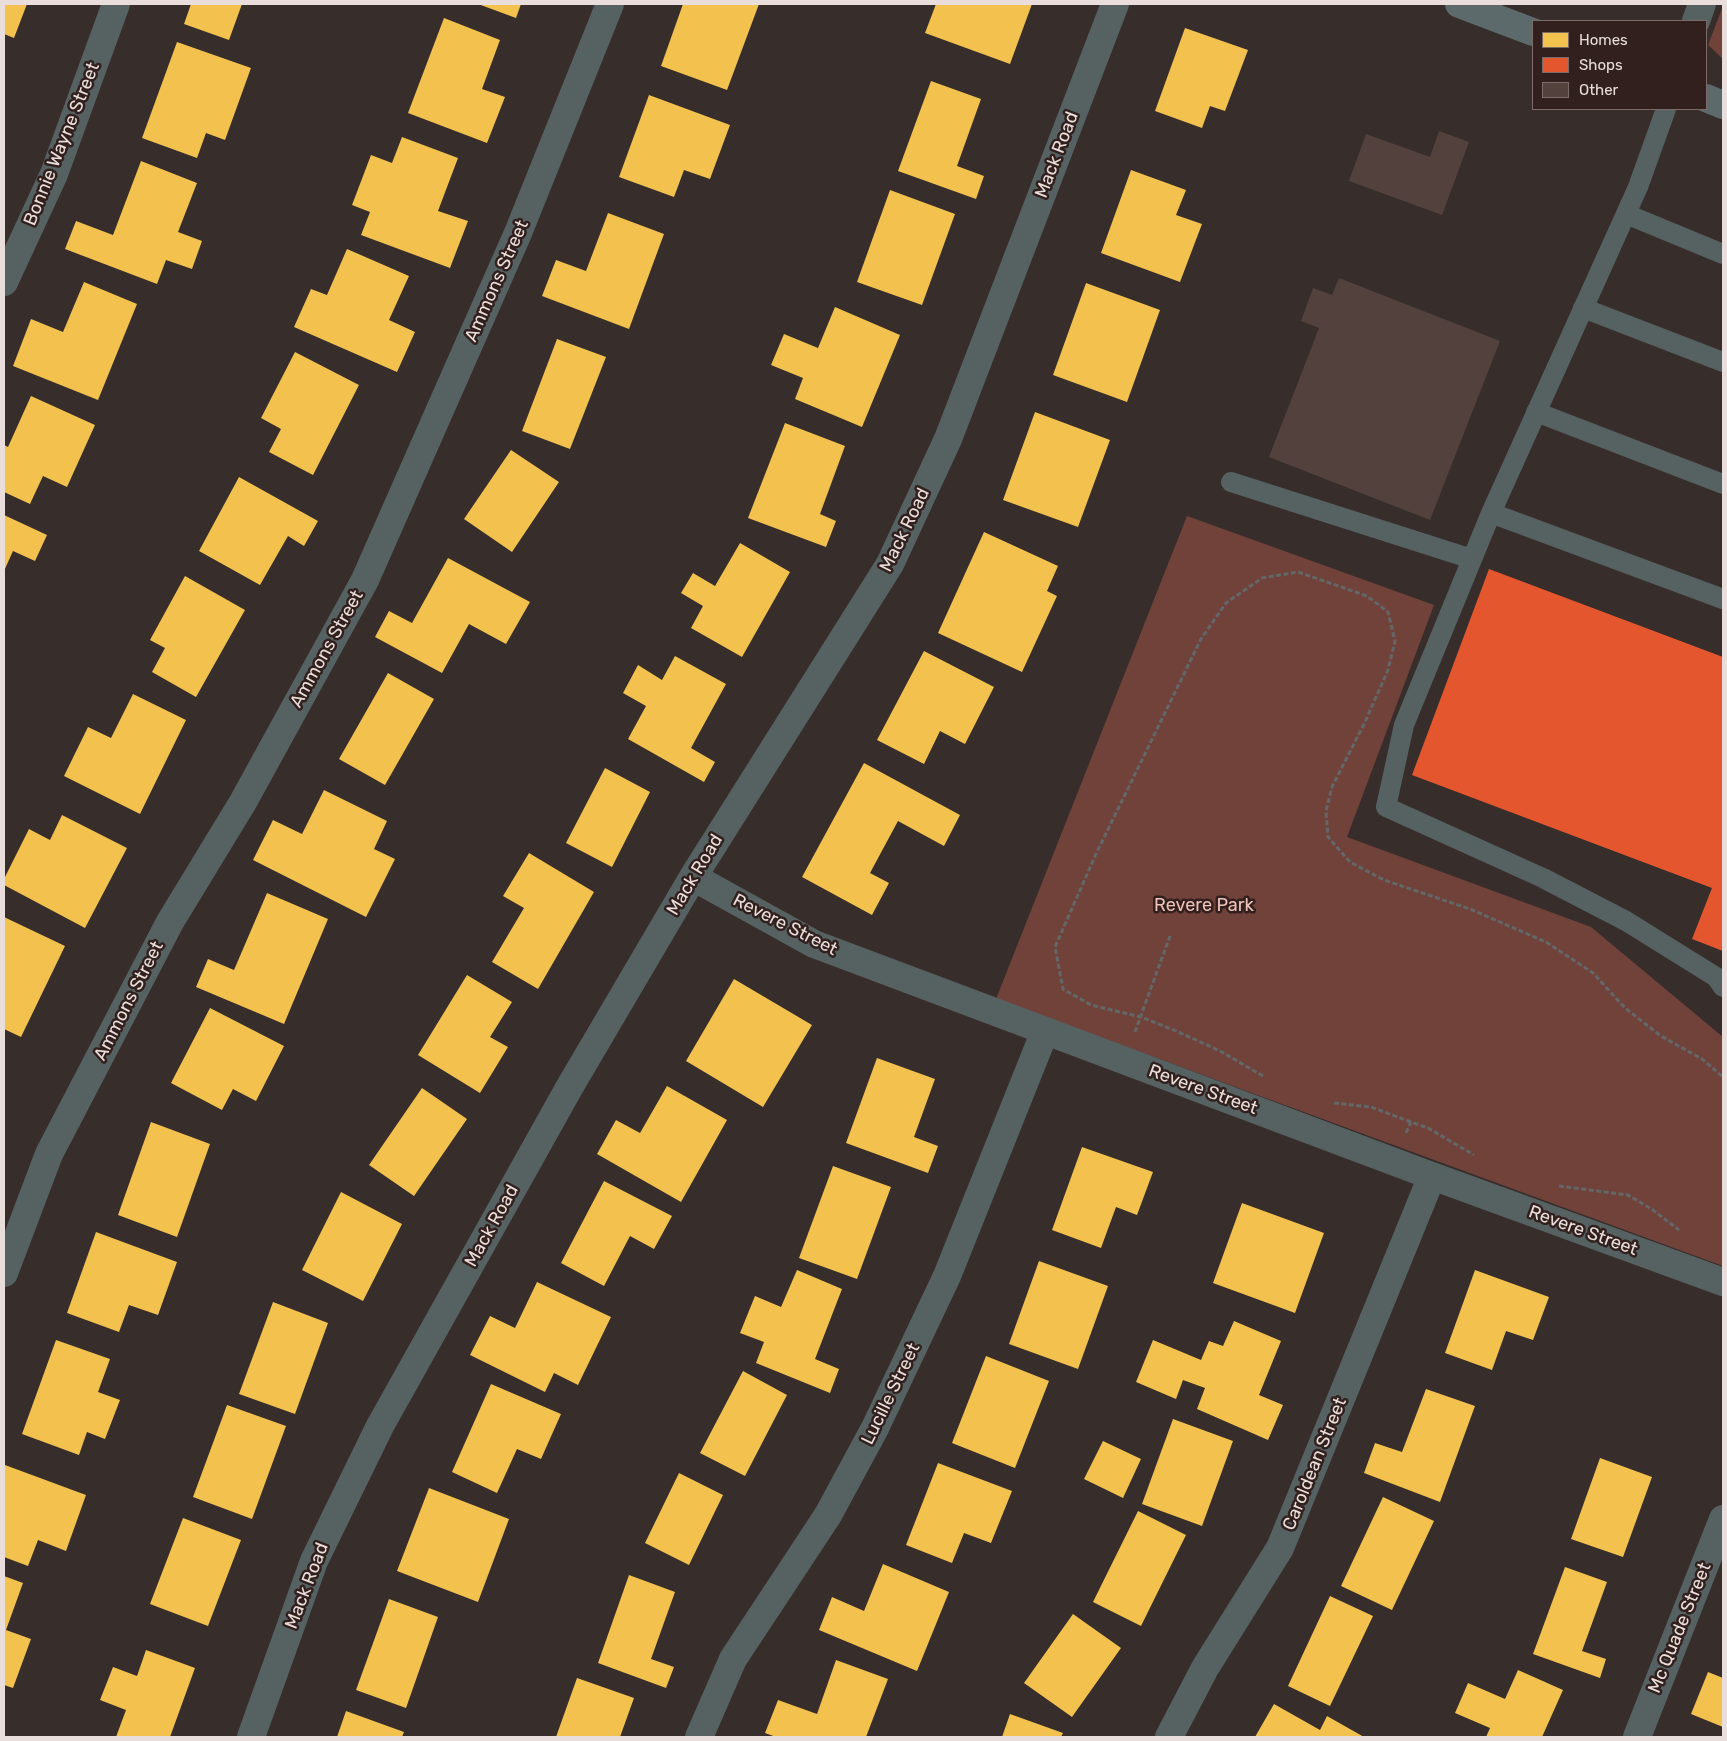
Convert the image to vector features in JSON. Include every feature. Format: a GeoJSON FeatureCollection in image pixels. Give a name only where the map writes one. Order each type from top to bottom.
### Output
{"type":"FeatureCollection","features":[{"type":"Feature","properties":{"kind":"main road"},"geometry":{"type":"LineString","coordinates":[[1459,4],[1532,32]]}},
{"type":"Feature","properties":{"kind":"main road"},"geometry":{"type":"LineString","coordinates":[[1707,98],[1723,105]]}},
{"type":"Feature","properties":{"kind":"street","name":"Bonnie Wayne Street"},"geometry":{"type":"LineString","coordinates":[[4,282],[54,174],[116,4]]}},
{"type":"Feature","properties":{"kind":"street","name":"Ammons Street"},"geometry":{"type":"LineString","coordinates":[[4,1273],[50,1154],[170,922],[243,802],[365,580],[518,233],[610,4]]}},
{"type":"Feature","properties":{"kind":"street","name":"Mack Road"},"geometry":{"type":"LineString","coordinates":[[251,1737],[314,1561],[380,1426],[569,1088],[693,877],[890,564],[948,439],[1115,4]]}},
{"type":"Feature","properties":{"kind":"street"},"geometry":{"type":"LineString","coordinates":[[1696,20],[1702,4]]}},
{"type":"Feature","properties":{"kind":"street","name":"Revere Street"},"geometry":{"type":"LineString","coordinates":[[693,877],[814,944],[1432,1176],[1723,1282]]}},
{"type":"Feature","properties":{"kind":"street","name":"Lucille Street"},"geometry":{"type":"LineString","coordinates":[[699,1737],[733,1659],[828,1515],[875,1428],[947,1276],[1045,1031]]}},
{"type":"Feature","properties":{"kind":"street","name":"Caroldean Street"},"geometry":{"type":"LineString","coordinates":[[1169,1737],[1205,1668],[1280,1548],[1432,1176]]}},
{"type":"Feature","properties":{"kind":"street","name":"Mc Quade Street"},"geometry":{"type":"LineString","coordinates":[[1637,1737],[1723,1519]]}},
{"type":"Feature","properties":{"kind":"lane"},"geometry":{"type":"LineString","coordinates":[[1666,110],[1638,187],[1491,513],[1404,725],[1386,807],[1543,878],[1626,920],[1716,977],[1723,987]]}},
{"type":"Feature","properties":{"kind":"lane"},"geometry":{"type":"LineString","coordinates":[[1626,214],[1723,254]]}},
{"type":"Feature","properties":{"kind":"lane"},"geometry":{"type":"LineString","coordinates":[[1583,308],[1723,362]]}},
{"type":"Feature","properties":{"kind":"lane"},"geometry":{"type":"LineString","coordinates":[[1536,412],[1723,484]]}},
{"type":"Feature","properties":{"kind":"lane"},"geometry":{"type":"LineString","coordinates":[[1231,482],[1472,559]]}},
{"type":"Feature","properties":{"kind":"lane"},"geometry":{"type":"LineString","coordinates":[[1491,513],[1723,599]]}},
{"type":"Feature","properties":{"kind":"path"},"geometry":{"type":"LineString","coordinates":[[1270,1080],[1220,1051],[1174,1030],[1141,1017],[1092,1005],[1063,989],[1055,947],[1096,854],[1201,639],[1226,603],[1262,578],[1298,572],[1367,596],[1388,612],[1395,641],[1384,679],[1365,722],[1332,787],[1326,811],[1328,837],[1350,862],[1384,880],[1470,909],[1546,942],[1593,974],[1625,1008],[1661,1036],[1702,1059],[1723,1077]]}},
{"type":"Feature","properties":{"kind":"path"},"geometry":{"type":"LineString","coordinates":[[1124,1061],[1170,936]]}},
{"type":"Feature","properties":{"kind":"path"},"geometry":{"type":"LineString","coordinates":[[1332,1103],[1372,1107],[1428,1128],[1480,1158]]}},
{"type":"Feature","properties":{"kind":"path"},"geometry":{"type":"LineString","coordinates":[[1551,1185],[1628,1195],[1653,1210],[1680,1231]]}},
{"type":"Feature","properties":{"kind":"green space"},"geometry":{"type":"Polygon","coordinates":[[[1723,6],[1723,59],[1708,45],[1723,6]]]}},
{"type":"Feature","properties":{"kind":"green space","name":"Revere Park"},"geometry":{"type":"Polygon","coordinates":[[[1187,516],[1434,605],[1347,837],[1591,927],[1723,1037],[1723,1266],[996,999],[1187,516]]]}},
{"type":"Feature","properties":{"kind":"building: Homes"},"geometry":{"type":"Polygon","coordinates":[[[4,4],[27,4],[14,38],[4,34],[4,4]]]}},
{"type":"Feature","properties":{"kind":"building: Homes"},"geometry":{"type":"Polygon","coordinates":[[[191,4],[242,4],[229,40],[184,24],[191,4]]]}},
{"type":"Feature","properties":{"kind":"building: Homes"},"geometry":{"type":"Polygon","coordinates":[[[478,4],[521,4],[516,18],[478,4]]]}},
{"type":"Feature","properties":{"kind":"building: Homes"},"geometry":{"type":"Polygon","coordinates":[[[683,4],[759,4],[727,90],[661,66],[683,4]]]}},
{"type":"Feature","properties":{"kind":"building: Homes"},"geometry":{"type":"Polygon","coordinates":[[[936,4],[1032,4],[1010,64],[925,33],[936,4]]]}},
{"type":"Feature","properties":{"kind":"building: Homes"},"geometry":{"type":"Polygon","coordinates":[[[444,18],[500,40],[482,89],[505,97],[487,143],[408,113],[444,18]]]}},
{"type":"Feature","properties":{"kind":"building: Homes"},"geometry":{"type":"Polygon","coordinates":[[[1185,28],[1248,50],[1225,111],[1210,106],[1202,128],[1155,111],[1185,28]]]}},
{"type":"Feature","properties":{"kind":"building: Homes"},"geometry":{"type":"Polygon","coordinates":[[[177,42],[251,68],[225,140],[206,133],[197,158],[142,138],[177,42]]]}},
{"type":"Feature","properties":{"kind":"building: Homes"},"geometry":{"type":"Polygon","coordinates":[[[931,81],[981,99],[957,166],[984,176],[976,199],[898,171],[931,81]]]}},
{"type":"Feature","properties":{"kind":"building: Homes"},"geometry":{"type":"Polygon","coordinates":[[[649,95],[730,125],[710,179],[684,170],[674,197],[619,177],[649,95]]]}},
{"type":"Feature","properties":{"kind":"building: Homes"},"geometry":{"type":"Polygon","coordinates":[[[402,137],[458,158],[438,211],[468,221],[450,268],[361,235],[370,212],[352,205],[371,155],[392,163],[402,137]]]}},
{"type":"Feature","properties":{"kind":"building: Homes"},"geometry":{"type":"Polygon","coordinates":[[[141,161],[197,183],[178,232],[202,241],[192,269],[166,260],[157,284],[65,249],[76,221],[113,235],[141,161]]]}},
{"type":"Feature","properties":{"kind":"building: Homes"},"geometry":{"type":"Polygon","coordinates":[[[1131,170],[1186,190],[1176,215],[1202,224],[1180,282],[1101,253],[1131,170]]]}},
{"type":"Feature","properties":{"kind":"building: Homes"},"geometry":{"type":"Polygon","coordinates":[[[890,190],[955,214],[922,305],[857,282],[890,190]]]}},
{"type":"Feature","properties":{"kind":"building: Homes"},"geometry":{"type":"Polygon","coordinates":[[[608,213],[664,234],[629,329],[542,296],[556,260],[586,271],[608,213]]]}},
{"type":"Feature","properties":{"kind":"building: Homes"},"geometry":{"type":"Polygon","coordinates":[[[347,249],[409,276],[389,320],[415,332],[397,372],[294,327],[311,289],[327,295],[347,249]]]}},
{"type":"Feature","properties":{"kind":"building: Homes"},"geometry":{"type":"Polygon","coordinates":[[[84,282],[137,304],[98,400],[13,366],[31,319],[63,332],[84,282]]]}},
{"type":"Feature","properties":{"kind":"building: Homes"},"geometry":{"type":"Polygon","coordinates":[[[1086,283],[1160,310],[1127,402],[1053,375],[1086,283]]]}},
{"type":"Feature","properties":{"kind":"building: Homes"},"geometry":{"type":"Polygon","coordinates":[[[835,307],[900,335],[862,427],[795,399],[803,378],[771,365],[784,334],[818,348],[835,307]]]}},
{"type":"Feature","properties":{"kind":"building: Homes"},"geometry":{"type":"Polygon","coordinates":[[[557,339],[606,357],[570,449],[522,431],[557,339]]]}},
{"type":"Feature","properties":{"kind":"building: Homes"},"geometry":{"type":"Polygon","coordinates":[[[295,352],[359,385],[313,475],[269,452],[281,429],[261,418],[295,352]]]}},
{"type":"Feature","properties":{"kind":"building: Homes"},"geometry":{"type":"Polygon","coordinates":[[[31,396],[95,425],[67,487],[43,476],[30,504],[4,492],[4,445],[8,447],[31,396]]]}},
{"type":"Feature","properties":{"kind":"building: Homes"},"geometry":{"type":"Polygon","coordinates":[[[1035,412],[1110,440],[1078,527],[1003,500],[1035,412]]]}},
{"type":"Feature","properties":{"kind":"building: Homes"},"geometry":{"type":"Polygon","coordinates":[[[785,423],[845,446],[820,514],[836,521],[826,547],[748,518],[785,423]]]}},
{"type":"Feature","properties":{"kind":"building: Homes"},"geometry":{"type":"Polygon","coordinates":[[[511,450],[559,482],[512,552],[464,519],[511,450]]]}},
{"type":"Feature","properties":{"kind":"building: Homes"},"geometry":{"type":"Polygon","coordinates":[[[239,477],[318,521],[304,546],[288,536],[260,585],[199,551],[239,477]]]}},
{"type":"Feature","properties":{"kind":"building: Homes"},"geometry":{"type":"Polygon","coordinates":[[[4,515],[47,535],[35,561],[13,551],[4,571],[4,515]]]}},
{"type":"Feature","properties":{"kind":"building: Homes"},"geometry":{"type":"Polygon","coordinates":[[[984,532],[1058,566],[1047,591],[1057,596],[1022,672],[938,633],[984,532]]]}},
{"type":"Feature","properties":{"kind":"building: Homes"},"geometry":{"type":"Polygon","coordinates":[[[740,543],[790,572],[742,657],[691,628],[703,606],[681,593],[693,573],[715,586],[740,543]]]}},
{"type":"Feature","properties":{"kind":"building: Homes"},"geometry":{"type":"Polygon","coordinates":[[[448,558],[530,602],[506,644],[469,624],[442,673],[375,637],[389,611],[412,623],[448,558]]]}},
{"type":"Feature","properties":{"kind":"building: Homes"},"geometry":{"type":"Polygon","coordinates":[[[185,576],[245,610],[196,697],[152,672],[165,648],[150,640],[185,576]]]}},
{"type":"Feature","properties":{"kind":"building: Homes"},"geometry":{"type":"Polygon","coordinates":[[[924,651],[994,687],[965,744],[940,731],[924,764],[877,740],[924,651]]]}},
{"type":"Feature","properties":{"kind":"building: Homes"},"geometry":{"type":"Polygon","coordinates":[[[675,656],[726,684],[691,748],[715,762],[704,782],[628,739],[646,706],[623,693],[638,665],[662,680],[675,656]]]}},
{"type":"Feature","properties":{"kind":"building: Homes"},"geometry":{"type":"Polygon","coordinates":[[[388,673],[434,699],[385,785],[339,759],[388,673]]]}},
{"type":"Feature","properties":{"kind":"building: Homes"},"geometry":{"type":"Polygon","coordinates":[[[133,694],[186,720],[140,814],[64,776],[88,727],[111,738],[133,694]]]}},
{"type":"Feature","properties":{"kind":"building: Homes"},"geometry":{"type":"Polygon","coordinates":[[[864,763],[960,815],[944,846],[898,821],[870,873],[889,883],[872,915],[802,877],[864,763]]]}},
{"type":"Feature","properties":{"kind":"building: Homes"},"geometry":{"type":"Polygon","coordinates":[[[605,768],[650,792],[612,867],[566,843],[605,768]]]}},
{"type":"Feature","properties":{"kind":"building: Homes"},"geometry":{"type":"Polygon","coordinates":[[[324,790],[387,821],[374,849],[395,859],[366,917],[253,860],[273,820],[302,834],[324,790]]]}},
{"type":"Feature","properties":{"kind":"building: Homes"},"geometry":{"type":"Polygon","coordinates":[[[62,815],[127,848],[85,928],[4,885],[4,879],[29,829],[50,840],[62,815]]]}},
{"type":"Feature","properties":{"kind":"building: Homes"},"geometry":{"type":"Polygon","coordinates":[[[529,853],[594,892],[538,989],[492,962],[524,908],[503,896],[529,853]]]}},
{"type":"Feature","properties":{"kind":"building: Homes"},"geometry":{"type":"Polygon","coordinates":[[[267,893],[328,919],[284,1024],[196,987],[208,959],[234,970],[267,893]]]}},
{"type":"Feature","properties":{"kind":"building: Homes"},"geometry":{"type":"Polygon","coordinates":[[[4,917],[65,946],[21,1037],[4,1029],[4,917]]]}},
{"type":"Feature","properties":{"kind":"building: Homes"},"geometry":{"type":"Polygon","coordinates":[[[467,975],[512,1002],[490,1037],[508,1047],[480,1093],[418,1055],[467,975]]]}},
{"type":"Feature","properties":{"kind":"building: Homes"},"geometry":{"type":"Polygon","coordinates":[[[734,979],[812,1025],[763,1107],[686,1061],[734,979]]]}},
{"type":"Feature","properties":{"kind":"building: Homes"},"geometry":{"type":"Polygon","coordinates":[[[210,1008],[284,1046],[256,1101],[233,1089],[222,1110],[171,1083],[210,1008]]]}},
{"type":"Feature","properties":{"kind":"building: Homes"},"geometry":{"type":"Polygon","coordinates":[[[877,1058],[935,1079],[914,1137],[938,1146],[928,1173],[846,1143],[877,1058]]]}},
{"type":"Feature","properties":{"kind":"building: Homes"},"geometry":{"type":"Polygon","coordinates":[[[667,1086],[727,1120],[681,1202],[597,1154],[616,1120],[640,1133],[667,1086]]]}},
{"type":"Feature","properties":{"kind":"building: Homes"},"geometry":{"type":"Polygon","coordinates":[[[422,1088],[467,1119],[414,1196],[369,1165],[422,1088]]]}},
{"type":"Feature","properties":{"kind":"building: Homes"},"geometry":{"type":"Polygon","coordinates":[[[151,1122],[210,1144],[177,1237],[118,1215],[151,1122]]]}},
{"type":"Feature","properties":{"kind":"building: Homes"},"geometry":{"type":"Polygon","coordinates":[[[1082,1147],[1153,1172],[1137,1215],[1116,1207],[1101,1248],[1052,1230],[1082,1147]]]}},
{"type":"Feature","properties":{"kind":"building: Homes"},"geometry":{"type":"Polygon","coordinates":[[[833,1166],[891,1187],[857,1279],[799,1258],[833,1166]]]}},
{"type":"Feature","properties":{"kind":"building: Homes"},"geometry":{"type":"Polygon","coordinates":[[[604,1181],[672,1216],[654,1249],[630,1236],[604,1286],[561,1263],[604,1181]]]}},
{"type":"Feature","properties":{"kind":"building: Homes"},"geometry":{"type":"Polygon","coordinates":[[[341,1192],[402,1224],[363,1301],[302,1270],[341,1192]]]}},
{"type":"Feature","properties":{"kind":"building: Homes"},"geometry":{"type":"Polygon","coordinates":[[[1242,1203],[1324,1233],[1295,1313],[1213,1283],[1242,1203]]]}},
{"type":"Feature","properties":{"kind":"building: Homes"},"geometry":{"type":"Polygon","coordinates":[[[96,1232],[177,1262],[158,1315],[129,1305],[119,1332],[67,1313],[96,1232]]]}},
{"type":"Feature","properties":{"kind":"building: Homes"},"geometry":{"type":"Polygon","coordinates":[[[1039,1261],[1108,1286],[1078,1369],[1009,1344],[1039,1261]]]}},
{"type":"Feature","properties":{"kind":"building: Homes"},"geometry":{"type":"Polygon","coordinates":[[[797,1270],[842,1289],[815,1359],[839,1369],[830,1393],[756,1363],[764,1342],[740,1333],[755,1296],[781,1307],[797,1270]]]}},
{"type":"Feature","properties":{"kind":"building: Homes"},"geometry":{"type":"Polygon","coordinates":[[[1475,1270],[1549,1297],[1533,1340],[1506,1331],[1492,1370],[1445,1353],[1475,1270]]]}},
{"type":"Feature","properties":{"kind":"building: Homes"},"geometry":{"type":"Polygon","coordinates":[[[537,1282],[611,1317],[578,1385],[554,1373],[545,1392],[470,1355],[490,1316],[515,1328],[537,1282]]]}},
{"type":"Feature","properties":{"kind":"building: Homes"},"geometry":{"type":"Polygon","coordinates":[[[273,1302],[328,1323],[295,1414],[239,1394],[273,1302]]]}},
{"type":"Feature","properties":{"kind":"building: Homes"},"geometry":{"type":"Polygon","coordinates":[[[1234,1321],[1281,1341],[1259,1395],[1283,1405],[1268,1440],[1197,1409],[1205,1388],[1183,1380],[1176,1399],[1136,1382],[1153,1340],[1201,1360],[1209,1341],[1223,1346],[1234,1321]]]}},
{"type":"Feature","properties":{"kind":"building: Homes"},"geometry":{"type":"Polygon","coordinates":[[[56,1340],[110,1359],[98,1392],[120,1400],[105,1439],[87,1432],[79,1455],[22,1434],[56,1340]]]}},
{"type":"Feature","properties":{"kind":"building: Homes"},"geometry":{"type":"Polygon","coordinates":[[[986,1356],[1049,1381],[1015,1468],[952,1443],[986,1356]]]}},
{"type":"Feature","properties":{"kind":"building: Homes"},"geometry":{"type":"Polygon","coordinates":[[[743,1371],[787,1395],[745,1476],[700,1453],[743,1371]]]}},
{"type":"Feature","properties":{"kind":"building: Homes"},"geometry":{"type":"Polygon","coordinates":[[[491,1384],[561,1414],[541,1459],[517,1449],[497,1493],[452,1472],[491,1384]]]}},
{"type":"Feature","properties":{"kind":"building: Homes"},"geometry":{"type":"Polygon","coordinates":[[[1426,1389],[1475,1406],[1440,1502],[1364,1473],[1375,1443],[1402,1452],[1426,1389]]]}},
{"type":"Feature","properties":{"kind":"building: Homes"},"geometry":{"type":"Polygon","coordinates":[[[227,1405],[286,1426],[252,1519],[193,1497],[227,1405]]]}},
{"type":"Feature","properties":{"kind":"building: Homes"},"geometry":{"type":"Polygon","coordinates":[[[1173,1419],[1233,1441],[1202,1526],[1142,1504],[1173,1419]]]}},
{"type":"Feature","properties":{"kind":"building: Homes"},"geometry":{"type":"Polygon","coordinates":[[[1103,1441],[1141,1459],[1123,1498],[1084,1479],[1103,1441]]]}},
{"type":"Feature","properties":{"kind":"building: Homes"},"geometry":{"type":"Polygon","coordinates":[[[1600,1458],[1652,1477],[1623,1557],[1571,1539],[1600,1458]]]}},
{"type":"Feature","properties":{"kind":"building: Homes"},"geometry":{"type":"Polygon","coordinates":[[[938,1463],[1012,1491],[991,1543],[964,1533],[952,1563],[906,1545],[938,1463]]]}},
{"type":"Feature","properties":{"kind":"building: Homes"},"geometry":{"type":"Polygon","coordinates":[[[5,1465],[86,1495],[66,1551],[38,1540],[28,1566],[4,1557],[5,1465]]]}},
{"type":"Feature","properties":{"kind":"building: Homes"},"geometry":{"type":"Polygon","coordinates":[[[679,1473],[723,1495],[689,1565],[645,1543],[679,1473]]]}},
{"type":"Feature","properties":{"kind":"building: Homes"},"geometry":{"type":"Polygon","coordinates":[[[429,1488],[509,1519],[478,1602],[397,1571],[429,1488]]]}},
{"type":"Feature","properties":{"kind":"building: Homes"},"geometry":{"type":"Polygon","coordinates":[[[1383,1497],[1434,1521],[1392,1610],[1341,1586],[1383,1497]]]}},
{"type":"Feature","properties":{"kind":"building: Homes"},"geometry":{"type":"Polygon","coordinates":[[[1138,1511],[1186,1535],[1141,1626],[1093,1602],[1138,1511]]]}},
{"type":"Feature","properties":{"kind":"building: Homes"},"geometry":{"type":"Polygon","coordinates":[[[183,1518],[241,1540],[208,1626],[150,1604],[183,1518]]]}},
{"type":"Feature","properties":{"kind":"building: Homes"},"geometry":{"type":"Polygon","coordinates":[[[883,1564],[949,1592],[917,1671],[819,1630],[832,1597],[864,1611],[883,1564]]]}},
{"type":"Feature","properties":{"kind":"building: Homes"},"geometry":{"type":"Polygon","coordinates":[[[1565,1567],[1607,1582],[1582,1651],[1606,1659],[1600,1678],[1533,1654],[1565,1567]]]}},
{"type":"Feature","properties":{"kind":"building: Homes"},"geometry":{"type":"Polygon","coordinates":[[[629,1575],[675,1592],[651,1659],[674,1667],[666,1688],[598,1663],[629,1575]]]}},
{"type":"Feature","properties":{"kind":"building: Homes"},"geometry":{"type":"Polygon","coordinates":[[[4,1576],[23,1583],[6,1630],[31,1639],[13,1688],[4,1685],[4,1576]]]}},
{"type":"Feature","properties":{"kind":"building: Homes"},"geometry":{"type":"Polygon","coordinates":[[[1330,1596],[1373,1616],[1330,1706],[1288,1686],[1330,1596]]]}},
{"type":"Feature","properties":{"kind":"building: Homes"},"geometry":{"type":"Polygon","coordinates":[[[389,1599],[438,1617],[406,1708],[356,1690],[389,1599]]]}},
{"type":"Feature","properties":{"kind":"building: Homes"},"geometry":{"type":"Polygon","coordinates":[[[1073,1614],[1121,1648],[1072,1717],[1024,1683],[1073,1614]]]}},
{"type":"Feature","properties":{"kind":"building: Homes"},"geometry":{"type":"Polygon","coordinates":[[[146,1650],[195,1668],[170,1737],[116,1737],[126,1710],[100,1700],[113,1667],[137,1676],[146,1650]]]}},
{"type":"Feature","properties":{"kind":"building: Homes"},"geometry":{"type":"Polygon","coordinates":[[[836,1660],[888,1679],[866,1737],[776,1737],[765,1733],[778,1700],[817,1714],[836,1660]]]}},
{"type":"Feature","properties":{"kind":"building: Homes"},"geometry":{"type":"Polygon","coordinates":[[[1518,1670],[1563,1690],[1542,1737],[1486,1737],[1490,1728],[1455,1713],[1468,1683],[1505,1699],[1518,1670]]]}},
{"type":"Feature","properties":{"kind":"building: Homes"},"geometry":{"type":"Polygon","coordinates":[[[1708,1672],[1723,1678],[1723,1727],[1691,1714],[1708,1672]]]}},
{"type":"Feature","properties":{"kind":"building: Homes"},"geometry":{"type":"Polygon","coordinates":[[[577,1678],[634,1698],[620,1737],[556,1737],[577,1678]]]}},
{"type":"Feature","properties":{"kind":"building: Homes"},"geometry":{"type":"Polygon","coordinates":[[[1274,1704],[1320,1730],[1327,1716],[1364,1737],[1255,1737],[1274,1704]]]}},
{"type":"Feature","properties":{"kind":"building: Homes"},"geometry":{"type":"Polygon","coordinates":[[[346,1711],[404,1732],[402,1737],[337,1737],[346,1711]]]}},
{"type":"Feature","properties":{"kind":"building: Homes"},"geometry":{"type":"Polygon","coordinates":[[[1010,1714],[1063,1733],[1061,1737],[1002,1737],[1010,1714]]]}},
{"type":"Feature","properties":{"kind":"building: Shops"},"geometry":{"type":"Polygon","coordinates":[[[1489,569],[1723,657],[1723,951],[1692,939],[1712,888],[1412,775],[1489,569]]]}},
{"type":"Feature","properties":{"kind":"building: Other"},"geometry":{"type":"Polygon","coordinates":[[[1439,131],[1469,142],[1442,215],[1349,181],[1366,134],[1430,157],[1439,131]]]}},
{"type":"Feature","properties":{"kind":"building: Other"},"geometry":{"type":"Polygon","coordinates":[[[1339,278],[1500,341],[1430,520],[1269,457],[1319,328],[1301,321],[1313,288],[1332,295],[1339,278]]]}}]}
